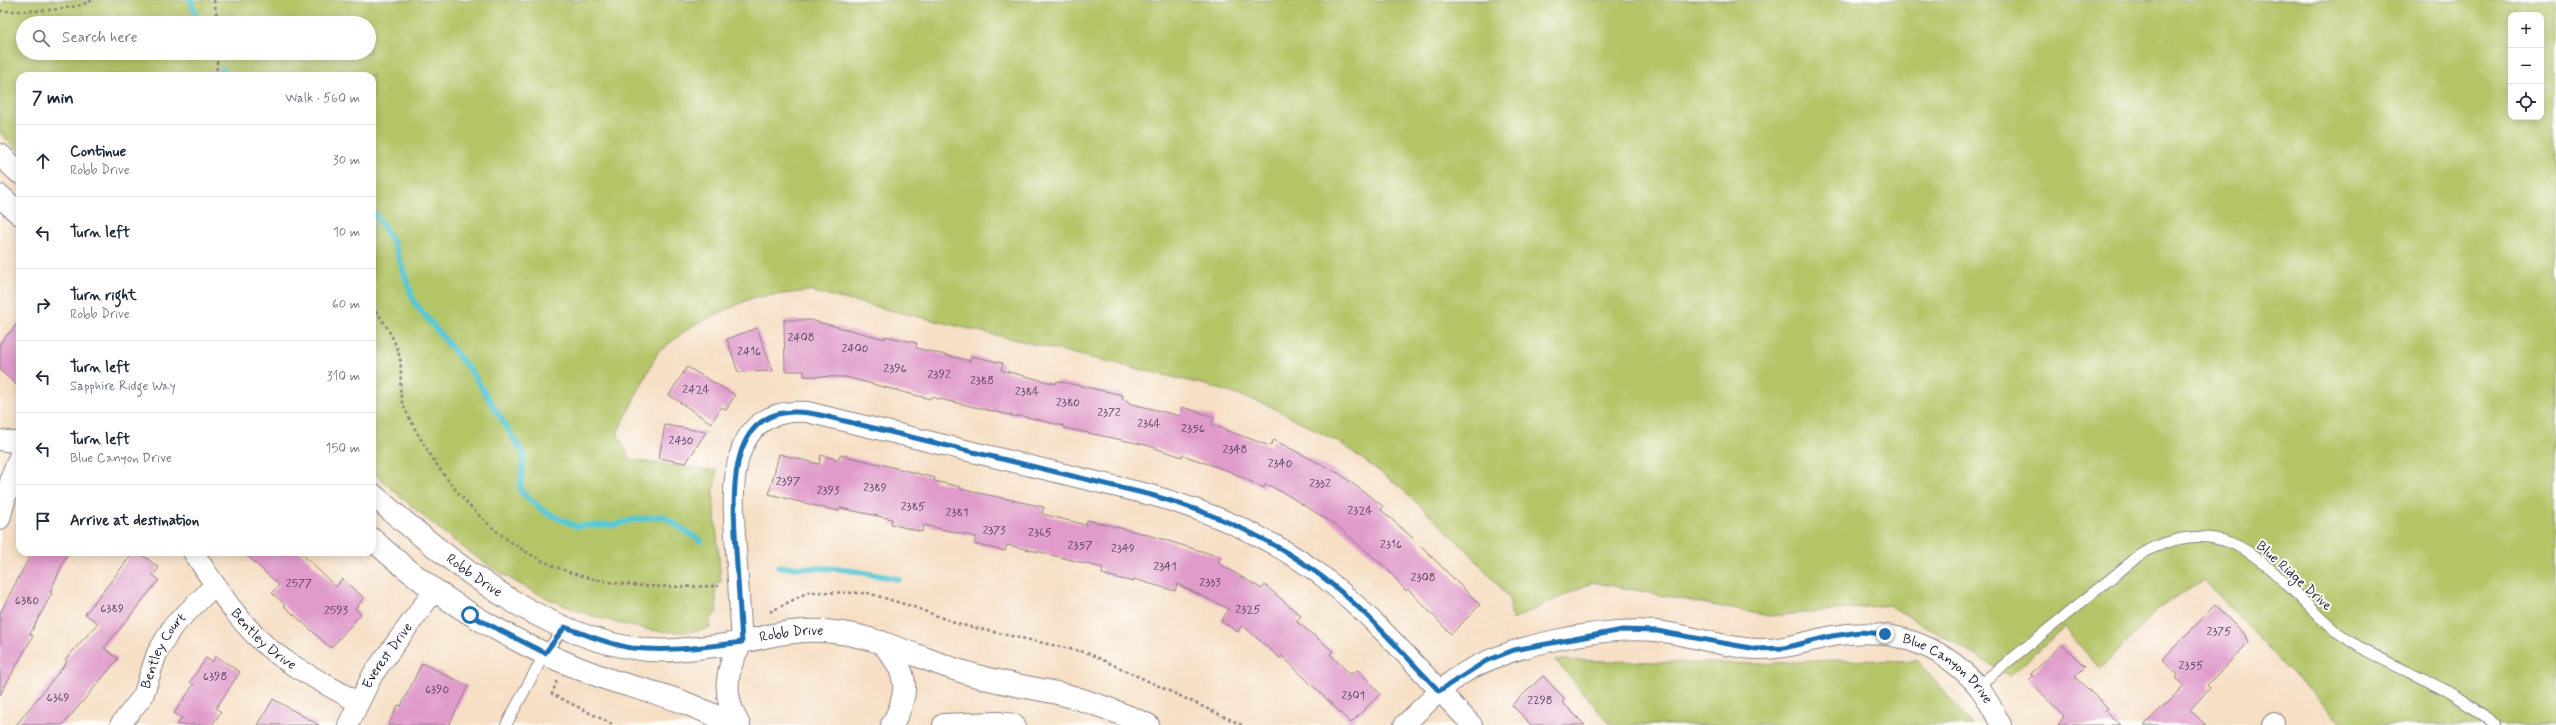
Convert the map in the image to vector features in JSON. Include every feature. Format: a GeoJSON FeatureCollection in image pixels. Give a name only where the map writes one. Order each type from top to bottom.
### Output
{"type":"FeatureCollection","features":[{"type":"Feature","properties":{"kind":"street"},"geometry":{"type":"LineString","coordinates":[[0,154],[16,169]]}},
{"type":"Feature","properties":{"kind":"street"},"geometry":{"type":"LineString","coordinates":[[0,196],[16,210]]}},
{"type":"Feature","properties":{"kind":"street"},"geometry":{"type":"LineString","coordinates":[[737,725],[732,713],[727,692],[731,660],[742,642],[732,498],[738,459],[742,447],[752,430],[767,418],[792,411],[807,412],[1151,495],[1193,507],[1237,525],[1279,547],[1318,574],[1355,604],[1472,725]]}},
{"type":"Feature","properties":{"kind":"street"},"geometry":{"type":"LineString","coordinates":[[0,440],[16,442]]}},
{"type":"Feature","properties":{"kind":"street"},"geometry":{"type":"LineString","coordinates":[[0,519],[16,464]]}},
{"type":"Feature","properties":{"kind":"street","name":"Robb Drive"},"geometry":{"type":"LineString","coordinates":[[376,498],[422,539],[472,576],[529,610],[565,627],[599,640],[631,648],[674,650],[742,642],[776,633],[814,631],[840,633],[880,641],[964,673],[992,681],[1064,695],[1148,725]]}},
{"type":"Feature","properties":{"kind":"street"},"geometry":{"type":"LineString","coordinates":[[376,542],[434,591],[470,615],[545,653],[607,679],[680,701],[737,725]]}},
{"type":"Feature","properties":{"kind":"street","name":"Bentley Drive"},"geometry":{"type":"LineString","coordinates":[[196,556],[239,618],[262,642],[290,663],[358,702]]}},
{"type":"Feature","properties":{"kind":"street","name":"Bentley Court"},"geometry":{"type":"LineString","coordinates":[[120,725],[143,696],[157,653],[173,626],[216,585]]}},
{"type":"Feature","properties":{"kind":"street","name":"Everest Drive"},"geometry":{"type":"LineString","coordinates":[[348,725],[373,674],[434,591]]}},
{"type":"Feature","properties":{"kind":"street","name":"Blue Canyon Drive"},"geometry":{"type":"LineString","coordinates":[[1404,725],[1439,691],[1486,661],[1514,650],[1623,630],[1657,631],[1756,649],[1784,648],[1832,636],[1860,632],[1885,634],[1910,640],[1933,649],[1958,666],[1978,686],[2001,725]]}},
{"type":"Feature","properties":{"kind":"street"},"geometry":{"type":"LineString","coordinates":[[880,641],[894,656],[903,671],[904,701],[892,725]]}},
{"type":"Feature","properties":{"kind":"street"},"geometry":{"type":"LineString","coordinates":[[944,725],[997,723],[1014,725]]}},
{"type":"Feature","properties":{"kind":"lane","name":"Blue Ridge Drive"},"geometry":{"type":"LineString","coordinates":[[1978,686],[2141,554],[2160,543],[2181,537],[2205,537],[2231,543],[2252,554],[2332,628],[2356,646],[2448,692],[2468,704],[2496,725]]}},
{"type":"Feature","properties":{"kind":"lane"},"geometry":{"type":"LineString","coordinates":[[506,725],[545,653],[565,627]]}},
{"type":"Feature","properties":{"kind":"path"},"geometry":{"type":"LineString","coordinates":[[0,11],[59,8],[80,5],[93,0]]}},
{"type":"Feature","properties":{"kind":"path"},"geometry":{"type":"LineString","coordinates":[[214,0],[217,16]]}},
{"type":"Feature","properties":{"kind":"path"},"geometry":{"type":"LineString","coordinates":[[216,72],[217,60]]}},
{"type":"Feature","properties":{"kind":"path"},"geometry":{"type":"LineString","coordinates":[[376,312],[394,340],[400,360],[400,383],[404,405],[419,434],[451,484],[477,515],[508,542],[537,558],[603,581],[644,586],[719,586]]}},
{"type":"Feature","properties":{"kind":"path"},"geometry":{"type":"LineString","coordinates":[[768,613],[808,592],[868,593],[914,607],[958,624],[1088,653],[1242,725]]}},
{"type":"Feature","properties":{"kind":"path"},"geometry":{"type":"LineString","coordinates":[[559,677],[552,694],[614,725]]}},
{"type":"Feature","properties":{"kind":"green space"},"geometry":{"type":"Polygon","coordinates":[[[5,0],[2556,0],[2556,725],[2345,725],[2287,668],[2204,580],[2158,609],[2100,669],[2064,627],[2010,676],[1889,605],[1769,616],[1593,582],[1512,620],[1509,597],[1466,549],[1399,486],[1342,444],[1268,405],[1210,386],[810,291],[754,297],[692,326],[658,352],[617,433],[631,460],[717,471],[713,492],[721,582],[715,583],[717,611],[708,624],[711,627],[701,630],[671,632],[631,626],[592,616],[556,602],[522,586],[460,545],[376,475],[376,72],[16,72],[16,148],[0,133],[0,7],[5,0]]]}},
{"type":"Feature","properties":{"kind":"green space"},"geometry":{"type":"Polygon","coordinates":[[[1555,660],[1758,664],[1831,660],[1918,661],[1972,725],[1611,725],[1555,660]]]}},
{"type":"Feature","properties":{"kind":"building"},"geometry":{"type":"Polygon","coordinates":[[[784,320],[810,320],[885,339],[885,336],[917,343],[916,348],[970,361],[971,356],[1003,363],[1001,370],[1056,384],[1057,381],[1123,395],[1122,399],[1128,401],[1128,403],[1180,416],[1182,407],[1214,417],[1212,425],[1270,446],[1274,440],[1340,474],[1384,507],[1381,510],[1415,540],[1480,605],[1451,634],[1408,589],[1406,591],[1386,568],[1336,525],[1284,493],[1266,484],[1264,488],[1229,471],[1182,455],[1182,457],[1146,445],[1064,428],[1064,426],[1018,415],[1018,417],[931,397],[930,399],[845,377],[804,376],[804,371],[785,371],[784,320]]]}},
{"type":"Feature","properties":{"kind":"building"},"geometry":{"type":"Polygon","coordinates":[[[16,325],[16,384],[0,370],[0,343],[16,325]]]}},
{"type":"Feature","properties":{"kind":"building"},"geometry":{"type":"Polygon","coordinates":[[[757,328],[773,371],[738,372],[727,339],[757,328]]]}},
{"type":"Feature","properties":{"kind":"building"},"geometry":{"type":"Polygon","coordinates":[[[687,367],[735,395],[726,410],[722,407],[711,423],[669,395],[687,367]]]}},
{"type":"Feature","properties":{"kind":"building"},"geometry":{"type":"Polygon","coordinates":[[[665,425],[706,432],[686,463],[659,458],[665,425]]]}},
{"type":"Feature","properties":{"kind":"building"},"geometry":{"type":"Polygon","coordinates":[[[779,454],[819,464],[821,455],[839,460],[840,455],[880,464],[935,478],[934,481],[961,487],[960,489],[1044,507],[1042,514],[1086,525],[1087,520],[1145,534],[1221,557],[1218,563],[1262,589],[1265,585],[1301,616],[1296,621],[1333,651],[1330,654],[1350,674],[1358,670],[1380,694],[1351,723],[1282,656],[1280,658],[1242,625],[1238,632],[1221,621],[1229,609],[1177,584],[1175,591],[1134,579],[1133,582],[1102,574],[1103,568],[1044,553],[1007,545],[1005,551],[974,544],[976,537],[924,525],[922,532],[891,524],[892,519],[840,508],[839,511],[824,508],[769,494],[779,454]]]}},
{"type":"Feature","properties":{"kind":"building"},"geometry":{"type":"Polygon","coordinates":[[[30,556],[66,556],[50,592],[52,593],[30,634],[33,636],[0,695],[0,613],[30,556]]]}},
{"type":"Feature","properties":{"kind":"building"},"geometry":{"type":"Polygon","coordinates":[[[131,556],[144,556],[159,568],[153,575],[159,580],[104,648],[118,659],[63,725],[16,725],[67,662],[65,660],[98,623],[85,614],[131,556]]]}},
{"type":"Feature","properties":{"kind":"building"},"geometry":{"type":"Polygon","coordinates":[[[247,556],[304,556],[336,587],[342,579],[364,598],[355,609],[361,614],[331,648],[284,606],[285,605],[272,593],[279,585],[247,556]]]}},
{"type":"Feature","properties":{"kind":"building"},"geometry":{"type":"Polygon","coordinates":[[[2215,605],[2246,636],[2245,637],[2249,642],[2207,685],[2210,688],[2190,710],[2206,725],[2144,725],[2184,686],[2175,678],[2178,675],[2162,660],[2215,605]]]}},
{"type":"Feature","properties":{"kind":"building"},"geometry":{"type":"Polygon","coordinates":[[[2062,644],[2085,667],[2075,677],[2108,708],[2105,711],[2121,725],[2058,725],[2064,716],[2029,680],[2033,676],[2031,674],[2062,644]]]}},
{"type":"Feature","properties":{"kind":"building"},"geometry":{"type":"Polygon","coordinates":[[[216,656],[240,672],[216,708],[221,712],[212,725],[177,725],[182,718],[174,713],[194,684],[190,682],[206,658],[212,662],[216,656]]]}},
{"type":"Feature","properties":{"kind":"building"},"geometry":{"type":"Polygon","coordinates":[[[422,663],[468,686],[449,725],[388,725],[398,705],[401,706],[422,663]]]}},
{"type":"Feature","properties":{"kind":"building"},"geometry":{"type":"Polygon","coordinates":[[[1543,676],[1565,699],[1562,702],[1585,725],[1531,725],[1512,705],[1543,676]]]}},
{"type":"Feature","properties":{"kind":"building"},"geometry":{"type":"Polygon","coordinates":[[[273,699],[319,725],[258,725],[273,699]]]}},
{"type":"Feature","properties":{"kind":"waterway"},"geometry":{"type":"LineString","coordinates":[[191,0],[196,16]]}},
{"type":"Feature","properties":{"kind":"waterway"},"geometry":{"type":"LineString","coordinates":[[222,69],[225,72]]}},
{"type":"Feature","properties":{"kind":"waterway"},"geometry":{"type":"LineString","coordinates":[[376,215],[394,244],[414,302],[473,374],[524,455],[520,491],[545,512],[576,526],[615,525],[631,520],[663,516],[701,541]]}},
{"type":"Feature","properties":{"kind":"waterway"},"geometry":{"type":"LineString","coordinates":[[778,567],[842,569],[899,579]]}},
{"type":"Feature","properties":{"kind":"route"},"geometry":{"type":"LineString","coordinates":[[470,615],[545,653],[565,627],[599,640],[616,643],[631,648],[674,650],[742,642],[732,498],[738,459],[742,447],[752,430],[767,418],[780,413],[792,411],[820,415],[1151,495],[1193,507],[1237,525],[1279,547],[1318,574],[1355,604],[1439,691],[1460,676],[1486,661],[1514,650],[1596,633],[1623,630],[1657,631],[1756,649],[1784,648],[1832,636],[1860,632],[1885,634]]}}]}
